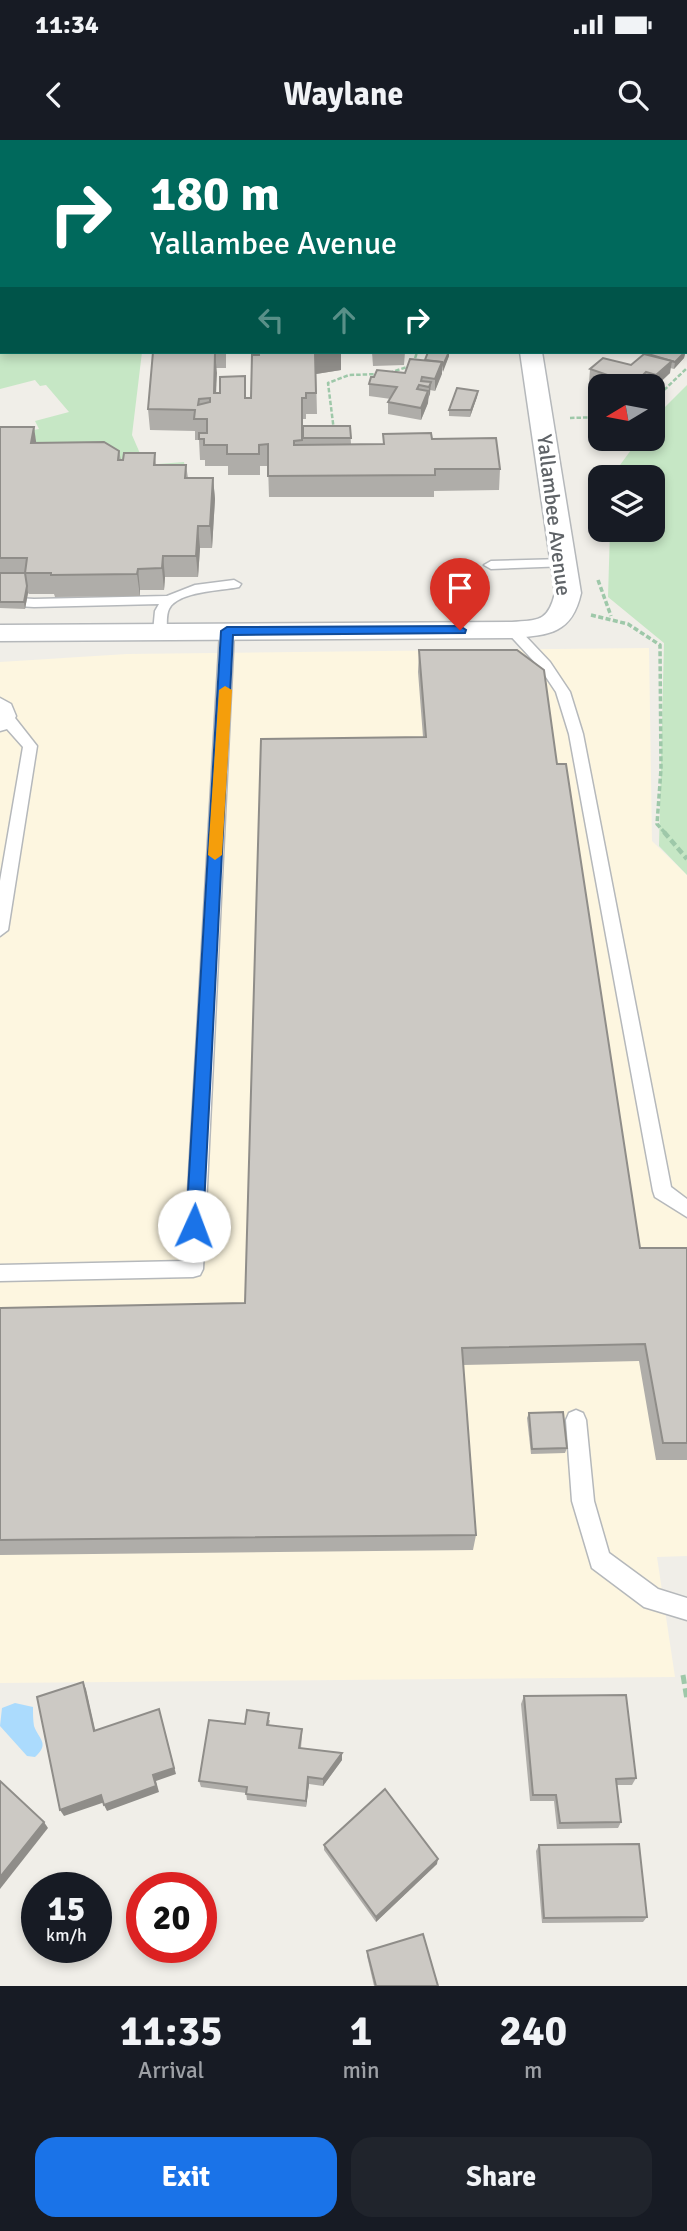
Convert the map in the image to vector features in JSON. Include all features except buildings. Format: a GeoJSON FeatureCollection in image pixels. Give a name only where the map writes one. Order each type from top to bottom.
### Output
{"type":"FeatureCollection","features":[{"type":"Feature","properties":{"kind":"street","name":"Yallambee Avenue"},"geometry":{"type":"LineString","coordinates":[[1,636],[227,631],[512,630],[537,628],[559,620],[564,613],[568,593],[531,354]]}},
{"type":"Feature","properties":{"kind":"lane"},"geometry":{"type":"LineString","coordinates":[[491,565],[563,563]]}},
{"type":"Feature","properties":{"kind":"lane"},"geometry":{"type":"LineString","coordinates":[[160,632],[162,610],[173,600],[200,587],[234,584]]}},
{"type":"Feature","properties":{"kind":"lane"},"geometry":{"type":"LineString","coordinates":[[0,601],[34,603],[173,600]]}},
{"type":"Feature","properties":{"kind":"lane"},"geometry":{"type":"LineString","coordinates":[[512,630],[545,665],[563,692],[576,734],[662,1191],[687,1209]]}},
{"type":"Feature","properties":{"kind":"lane"},"geometry":{"type":"LineString","coordinates":[[0,1273],[192,1269],[227,631]]}},
{"type":"Feature","properties":{"kind":"lane"},"geometry":{"type":"LineString","coordinates":[[0,703],[9,711],[4,724],[30,746],[0,930]]}},
{"type":"Feature","properties":{"kind":"lane"},"geometry":{"type":"LineString","coordinates":[[576,1420],[583,1501],[600,1560],[652,1599],[687,1609]]}},
{"type":"Feature","properties":{"kind":"path"},"geometry":{"type":"LineString","coordinates":[[334,432],[328,383],[349,375],[386,374],[413,365],[416,354]]}},
{"type":"Feature","properties":{"kind":"path"},"geometry":{"type":"LineString","coordinates":[[665,389],[687,368]]}},
{"type":"Feature","properties":{"kind":"path"},"geometry":{"type":"LineString","coordinates":[[569,418],[588,417]]}},
{"type":"Feature","properties":{"kind":"path"},"geometry":{"type":"LineString","coordinates":[[564,613],[611,616],[639,629],[660,645],[662,769],[657,824],[687,859]]}},
{"type":"Feature","properties":{"kind":"path"},"geometry":{"type":"LineString","coordinates":[[683,1675],[687,1700]]}},
{"type":"Feature","properties":{"kind":"shaded area"},"geometry":{"type":"Polygon","coordinates":[[[649,648],[652,841],[687,875],[687,1556],[657,1557],[675,1677],[0,1683],[0,662],[127,654],[649,648]]]}},
{"type":"Feature","properties":{"kind":"green space"},"geometry":{"type":"Polygon","coordinates":[[[0,354],[142,354],[132,435],[145,465],[184,462],[188,486],[34,464],[12,434],[39,429],[35,421],[69,412],[46,385],[40,386],[35,380],[0,389],[0,354]]]}},
{"type":"Feature","properties":{"kind":"green space"},"geometry":{"type":"Polygon","coordinates":[[[687,385],[687,875],[659,846],[664,643],[608,597],[610,542],[665,542],[665,465],[620,465],[630,452],[665,452],[665,407],[687,385]]]}},
{"type":"Feature","properties":{"kind":"water"},"geometry":{"type":"Polygon","coordinates":[[[15,1703],[33,1707],[34,1726],[43,1745],[35,1757],[27,1756],[0,1726],[2,1708],[15,1703]]]}},
{"type":"Feature","properties":{"kind":"slow traffic"},"geometry":{"type":"LineString","coordinates":[[215,855],[225,690]]}},
{"type":"Feature","properties":{"kind":"route"},"geometry":{"type":"LineString","coordinates":[[194,1226],[227,631],[460,630]]}}]}
